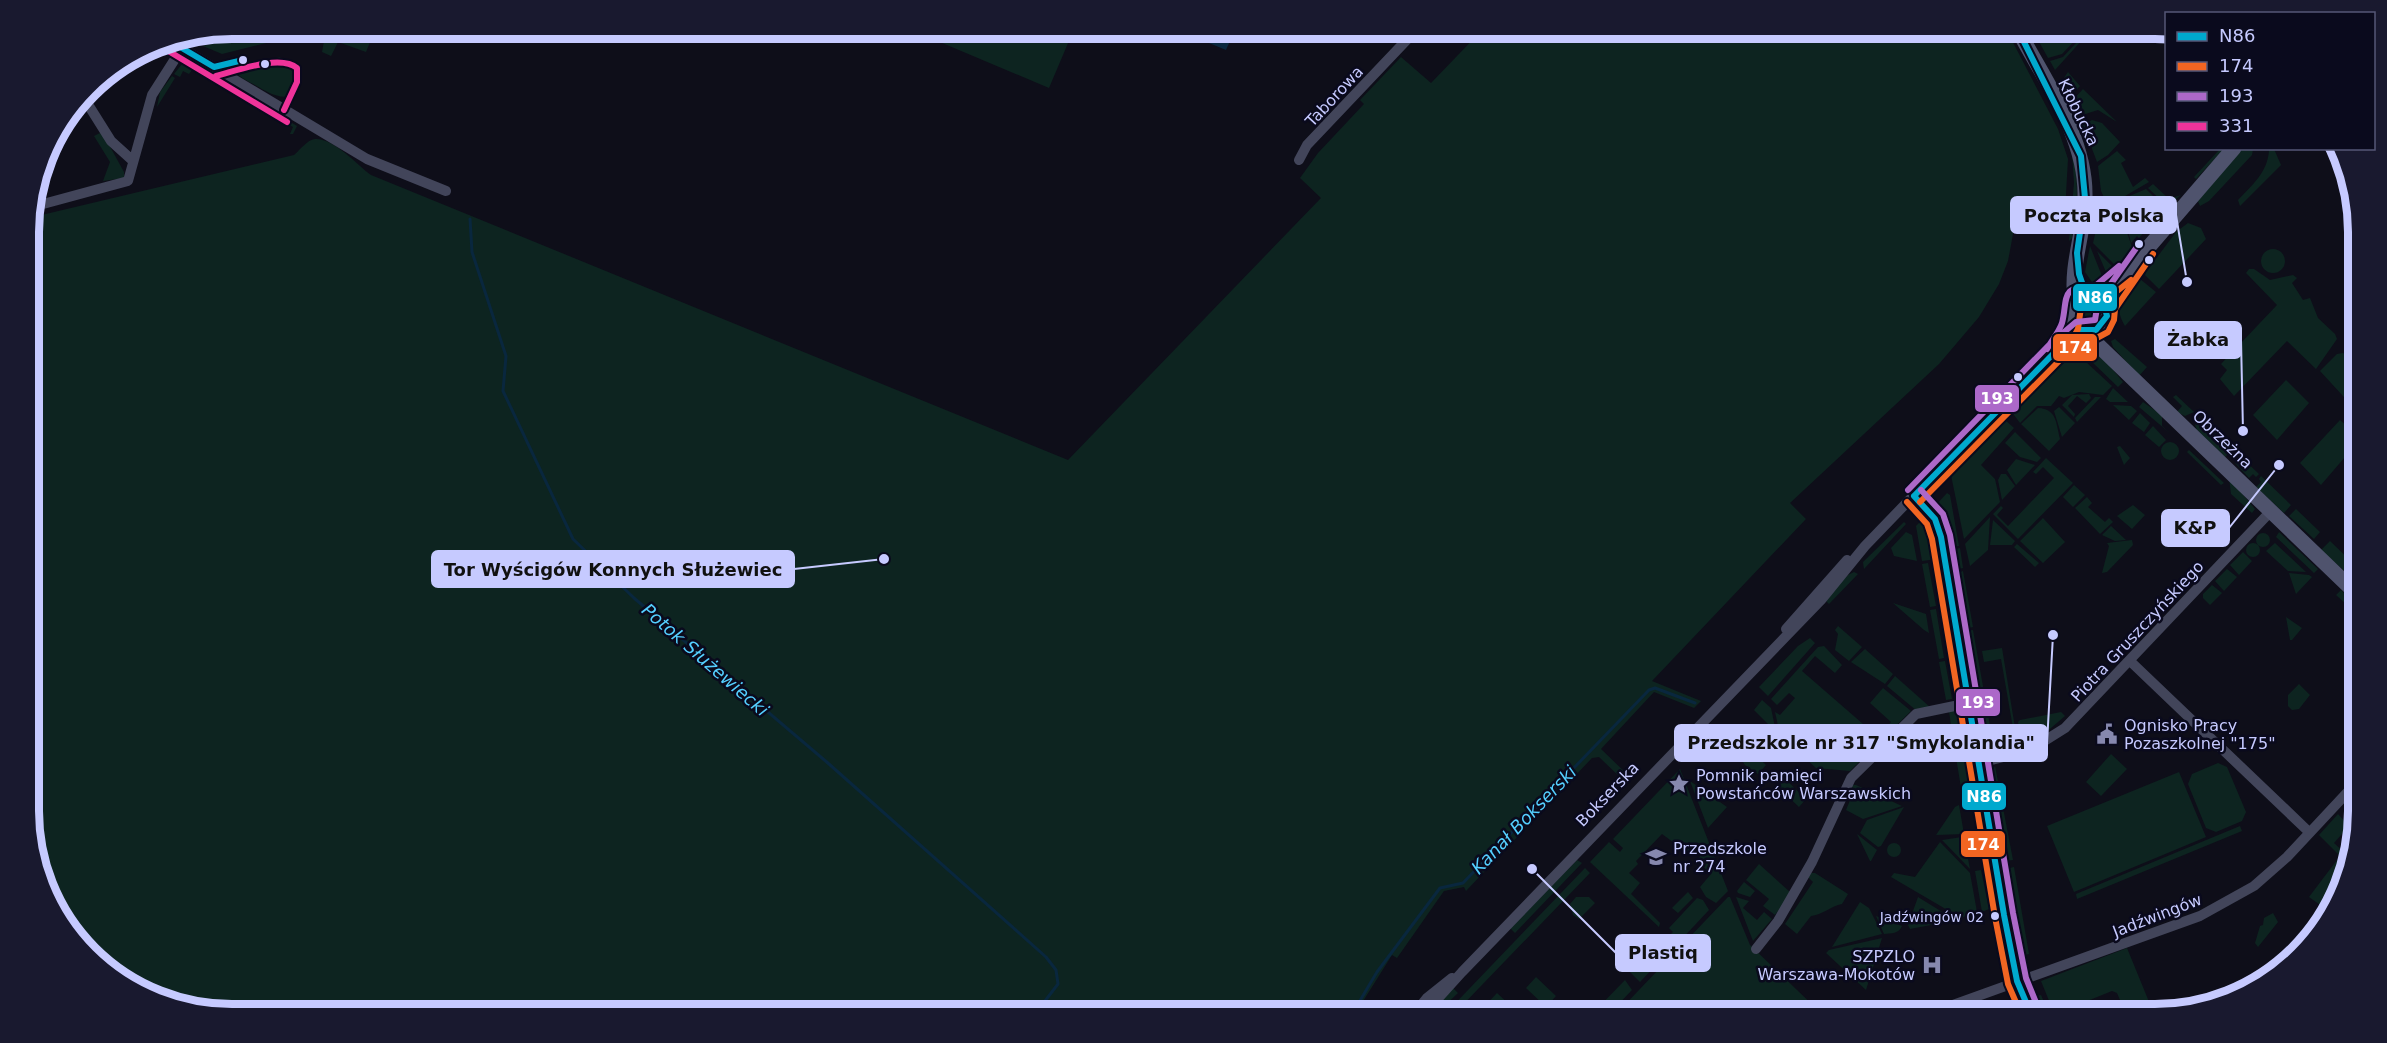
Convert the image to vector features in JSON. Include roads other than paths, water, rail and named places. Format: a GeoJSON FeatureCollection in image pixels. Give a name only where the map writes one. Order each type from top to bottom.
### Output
{"type":"FeatureCollection","features":[{"type":"Feature","properties":{"kind":"street","name":"Taborowa"},"geometry":{"type":"LineString","coordinates":[[1299,160],[1307,145],[1408,39]]}},
{"type":"Feature","properties":{"kind":"street","name":"Kłobucka"},"geometry":{"type":"LineString","coordinates":[[2022,39],[2081,156],[2085,198],[2072,279],[2091,299]]}},
{"type":"Feature","properties":{"kind":"street"},"geometry":{"type":"LineString","coordinates":[[41,205],[128,181],[152,95],[182,48],[367,159],[446,192]]}},
{"type":"Feature","properties":{"kind":"street"},"geometry":{"type":"LineString","coordinates":[[88,104],[111,141],[132,160]]}},
{"type":"Feature","properties":{"kind":"street"},"geometry":{"type":"LineString","coordinates":[[2091,299],[2106,319],[2085,328],[2069,312],[2091,299],[2128,271],[2232,150]]}},
{"type":"Feature","properties":{"kind":"street","name":"Bokserska"},"geometry":{"type":"LineString","coordinates":[[1433,1004],[1821,600],[1858,554],[2055,352],[2085,328]]}},
{"type":"Feature","properties":{"kind":"street","name":"Obrzeżna"},"geometry":{"type":"LineString","coordinates":[[2085,328],[2114,360],[2348,585]]}},
{"type":"Feature","properties":{"kind":"street"},"geometry":{"type":"LineString","coordinates":[[1914,496],[1932,516],[1939,530],[2017,981],[2027,1004]]}},
{"type":"Feature","properties":{"kind":"street","name":"Piotra Gruszczyńskiego"},"geometry":{"type":"LineString","coordinates":[[1980,763],[2019,754],[2053,738],[2076,718],[2271,512]]}},
{"type":"Feature","properties":{"kind":"street"},"geometry":{"type":"LineString","coordinates":[[2130,661],[2309,832]]}},
{"type":"Feature","properties":{"kind":"street"},"geometry":{"type":"LineString","coordinates":[[1756,949],[1778,921],[1812,862],[1851,778],[1916,714],[1970,704]]}},
{"type":"Feature","properties":{"kind":"street","name":"Jadźwingów"},"geometry":{"type":"LineString","coordinates":[[1955,1004],[2200,916],[2254,886],[2287,857],[2348,791]]}},
{"type":"Feature","properties":{"kind":"street","name":"Bokserska"},"geometry":{"type":"LineString","coordinates":[[1422,1004],[1462,972]]}},
{"type":"Feature","properties":{"kind":"water"},"geometry":{"type":"Polygon","coordinates":[[[1211,39],[1231,39],[1226,50],[1209,43],[1211,39]]]}},
{"type":"Feature","properties":{"kind":"waterway","name":"Potok Służewiecki"},"geometry":{"type":"LineString","coordinates":[[470,219],[472,252],[506,356],[503,391],[573,539],[634,598],[829,764],[1046,957],[1056,970],[1058,984],[1043,1004]]}},
{"type":"Feature","properties":{"kind":"waterway","name":"Kanał Bokserski"},"geometry":{"type":"LineString","coordinates":[[1358,1004],[1377,972],[1440,888],[1463,883],[1649,690],[1655,688],[1695,703]]}},
{"type":"Feature","properties":{"kind":"place","name":"Poczta Polska"},"geometry":{"type":"Point","coordinates":[2187,282]}},
{"type":"Feature","properties":{"kind":"place","name":"Żabka"},"geometry":{"type":"Point","coordinates":[2243,431]}},
{"type":"Feature","properties":{"kind":"place","name":"K&P"},"geometry":{"type":"Point","coordinates":[2279,465]}},
{"type":"Feature","properties":{"kind":"place","name":"Tor Wyścigów Konnych Służewiec"},"geometry":{"type":"Point","coordinates":[884,559]}},
{"type":"Feature","properties":{"kind":"place","name":"Przedszkole nr 317 \"Smykolandia\""},"geometry":{"type":"Point","coordinates":[2053,635]}},
{"type":"Feature","properties":{"kind":"place","name":"Ognisko Pracy Pozaszkolnej \"175\""},"geometry":{"type":"Point","coordinates":[2107,734]}},
{"type":"Feature","properties":{"kind":"place","name":"Pomnik pamięci Powstańców Warszawskich"},"geometry":{"type":"Point","coordinates":[1679,784]}},
{"type":"Feature","properties":{"kind":"place","name":"Przedszkole nr 274"},"geometry":{"type":"Point","coordinates":[1656,857]}},
{"type":"Feature","properties":{"kind":"place","name":"Plastiq"},"geometry":{"type":"Point","coordinates":[1532,869]}},
{"type":"Feature","properties":{"kind":"place","name":"Jadźwingów 02"},"geometry":{"type":"Point","coordinates":[1995,916]}},
{"type":"Feature","properties":{"kind":"place","name":"SZPZLO Warszawa-Mokotów"},"geometry":{"type":"Point","coordinates":[1932,965]}}]}
